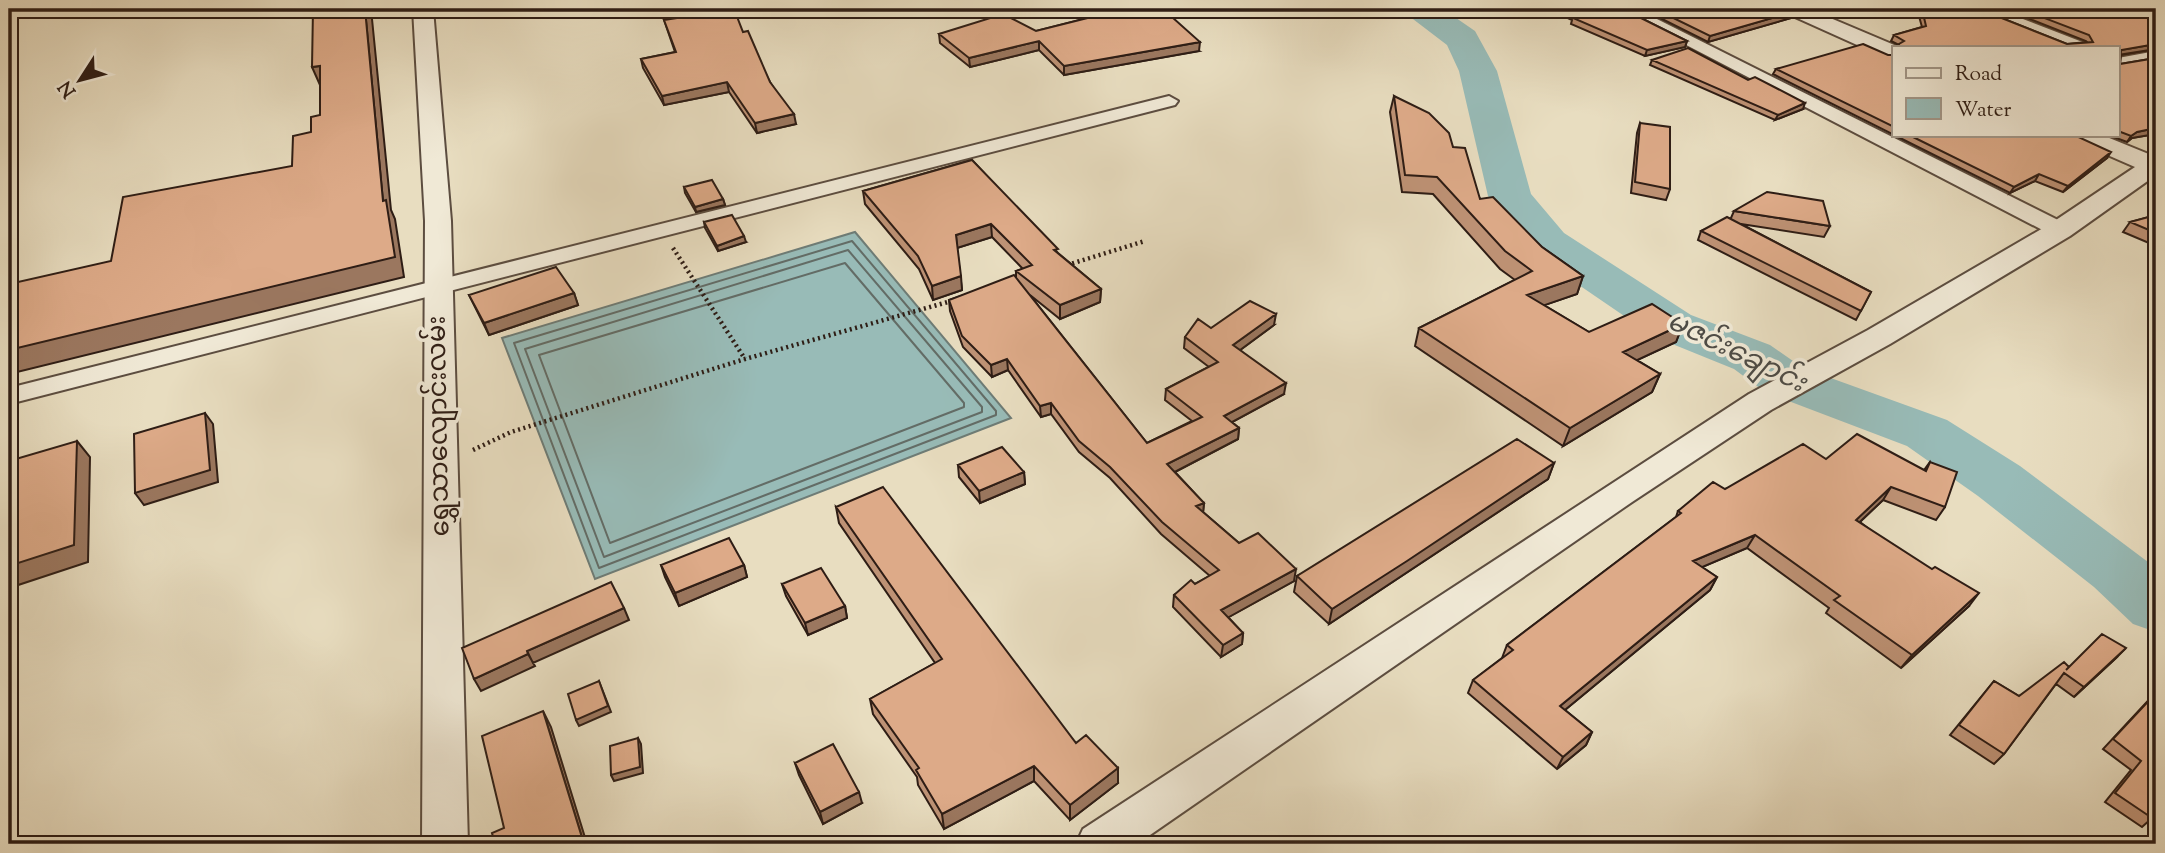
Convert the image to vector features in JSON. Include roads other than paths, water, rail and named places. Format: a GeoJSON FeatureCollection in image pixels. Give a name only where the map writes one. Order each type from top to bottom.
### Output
{"type":"FeatureCollection","features":[{"type":"Feature","properties":{"kind":"street","name":"ရွှေသာလျောင်းလမ်း"},"geometry":{"type":"LineString","coordinates":[[423,9],[438,221],[445,844]]}},
{"type":"Feature","properties":{"kind":"street"},"geometry":{"type":"LineString","coordinates":[[1625,9],[2060,230]]}},
{"type":"Feature","properties":{"kind":"street"},"geometry":{"type":"LineString","coordinates":[[1793,9],[1892,52]]}},
{"type":"Feature","properties":{"kind":"street"},"geometry":{"type":"LineString","coordinates":[[1983,9],[2076,46]]}},
{"type":"Feature","properties":{"kind":"street"},"geometry":{"type":"LineString","coordinates":[[2120,63],[2156,57]]}},
{"type":"Feature","properties":{"kind":"street"},"geometry":{"type":"LineString","coordinates":[[9,396],[1169,100]]}},
{"type":"Feature","properties":{"kind":"street"},"geometry":{"type":"LineString","coordinates":[[2084,136],[2154,165]]}},
{"type":"Feature","properties":{"kind":"street"},"geometry":{"type":"LineString","coordinates":[[1100,844],[1620,493],[1760,402],[1861,347],[2060,230],[2154,165]]}},
{"type":"Feature","properties":{"kind":"water"},"geometry":{"type":"Polygon","coordinates":[[[855,232],[1011,418],[595,579],[502,338],[855,232]]]}},
{"type":"Feature","properties":{"kind":"waterway","name":"မဇင်းချောင်း"},"geometry":{"type":"LineString","coordinates":[[1421,9],[1462,39],[1478,71],[1510,196],[1548,243],[1673,326],[1752,357],[1784,380],[1927,433],[1999,481],[2116,570],[2156,606]]}}]}
